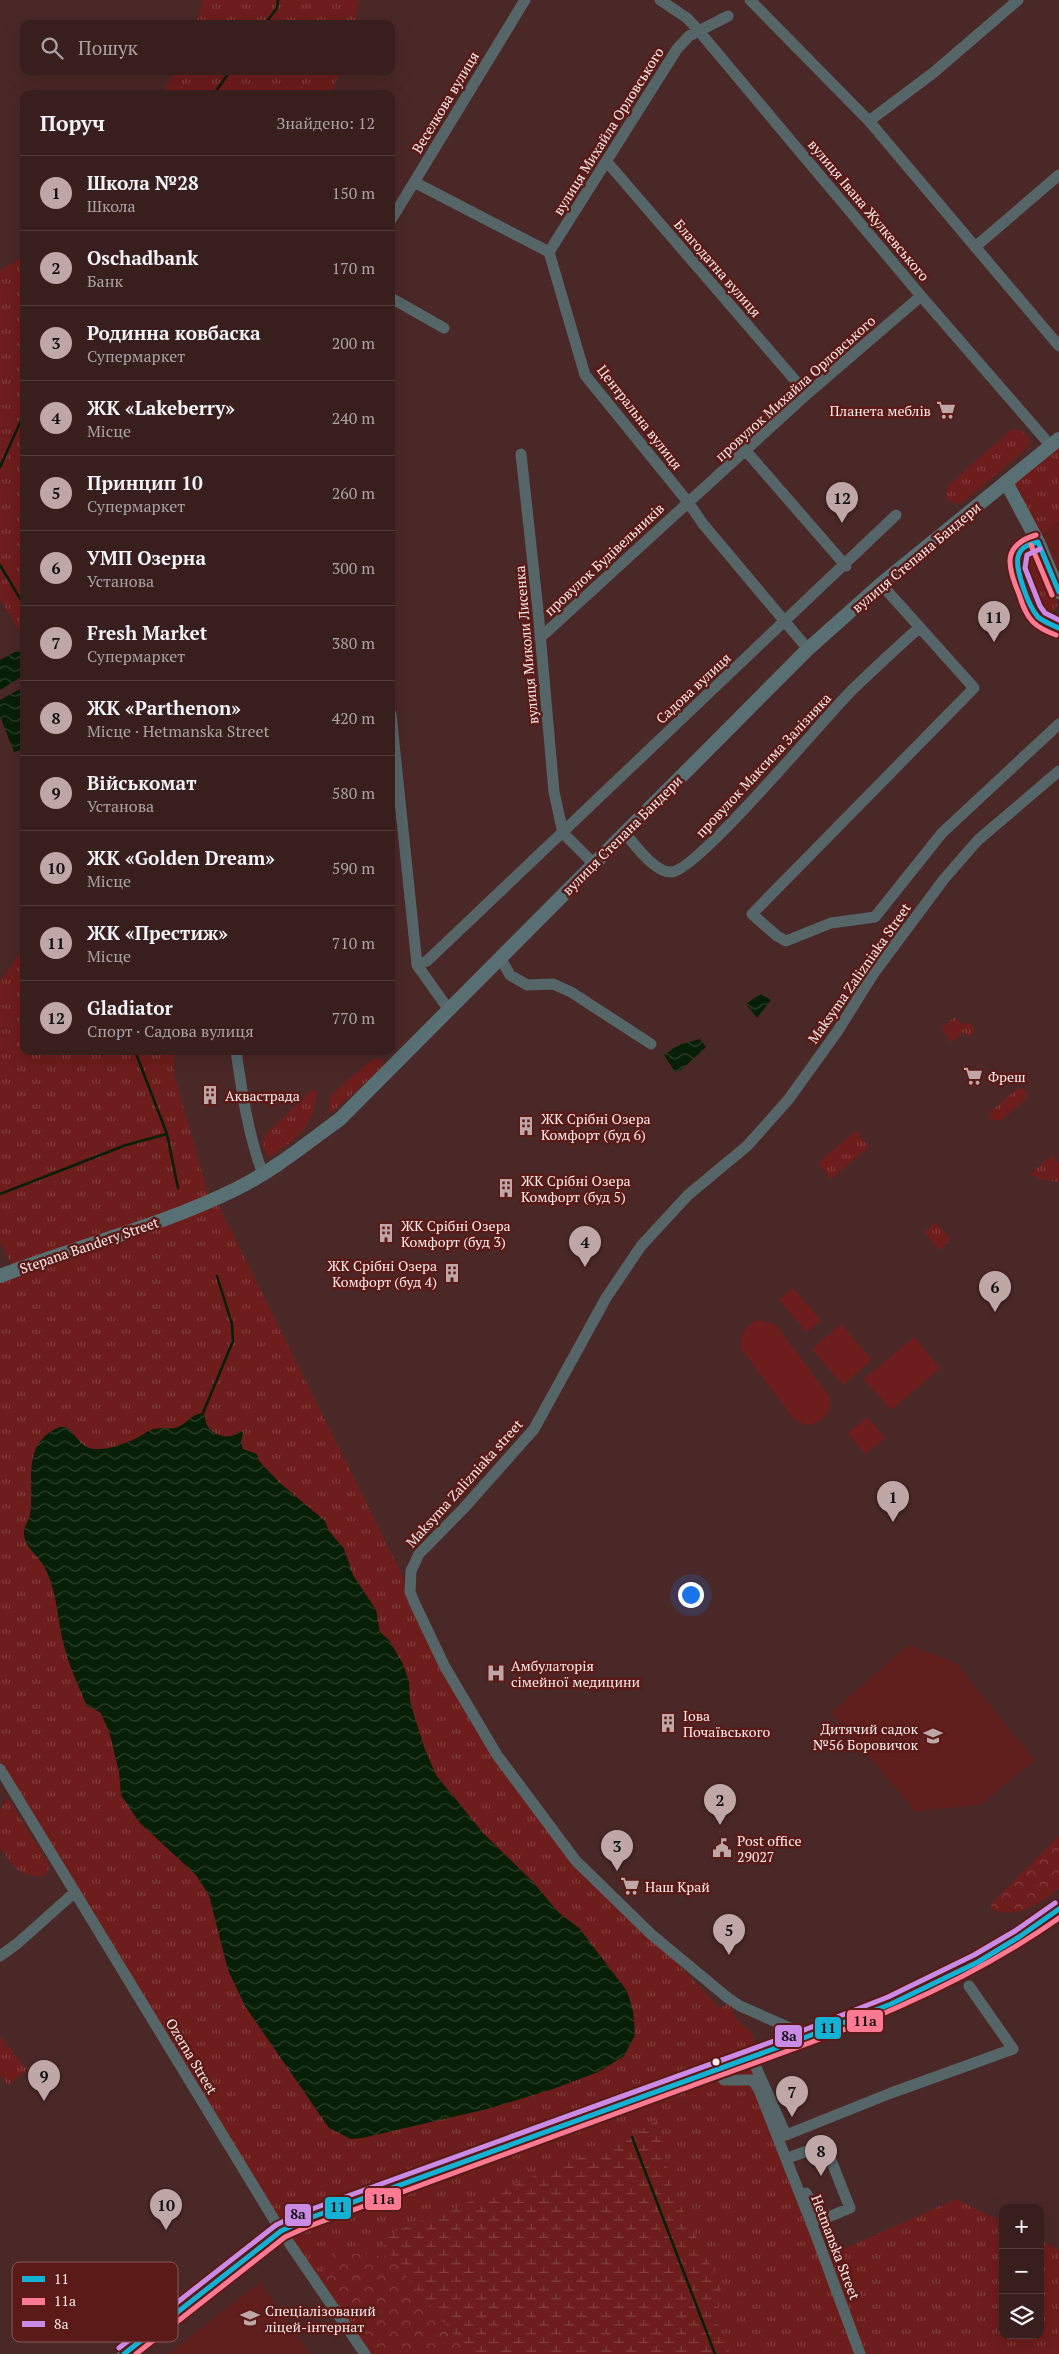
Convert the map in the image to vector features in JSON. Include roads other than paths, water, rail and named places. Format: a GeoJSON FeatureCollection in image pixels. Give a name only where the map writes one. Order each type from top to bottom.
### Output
{"type":"FeatureCollection","features":[{"type":"Feature","properties":{"kind":"main road","name":"вулиця Степана Бандери"},"geometry":{"type":"LineString","coordinates":[[263,1174],[340,1119],[808,649],[881,584],[1055,442]]}},
{"type":"Feature","properties":{"kind":"main road"},"geometry":{"type":"LineString","coordinates":[[1006,482],[1038,542],[1059,592]]}},
{"type":"Feature","properties":{"kind":"main road","name":"Stepana Bandery Street"},"geometry":{"type":"LineString","coordinates":[[1,1273],[178,1215],[237,1189],[263,1174]]}},
{"type":"Feature","properties":{"kind":"main road"},"geometry":{"type":"LineString","coordinates":[[178,2312],[281,2231],[314,2217],[795,2040],[910,1995],[960,1973],[1005,1947],[1059,1909]]}},
{"type":"Feature","properties":{"kind":"main road"},"geometry":{"type":"LineString","coordinates":[[124,2354],[139,2342]]}},
{"type":"Feature","properties":{"kind":"street","name":"Веселкова вулиця"},"geometry":{"type":"LineString","coordinates":[[395,213],[525,0]]}},
{"type":"Feature","properties":{"kind":"street","name":"вулиця Івана Жулкевського"},"geometry":{"type":"LineString","coordinates":[[660,0],[687,18],[698,30],[921,296],[1055,442]]}},
{"type":"Feature","properties":{"kind":"street"},"geometry":{"type":"LineString","coordinates":[[869,122],[933,73],[1018,0]]}},
{"type":"Feature","properties":{"kind":"street"},"geometry":{"type":"LineString","coordinates":[[756,2],[869,122],[1059,346]]}},
{"type":"Feature","properties":{"kind":"street","name":"вулиця Михайла Орловського"},"geometry":{"type":"LineString","coordinates":[[549,252],[677,49],[689,36],[698,30],[728,16]]}},
{"type":"Feature","properties":{"kind":"street","name":"Благодатна вулиця"},"geometry":{"type":"LineString","coordinates":[[606,162],[807,394]]}},
{"type":"Feature","properties":{"kind":"street"},"geometry":{"type":"LineString","coordinates":[[975,247],[1059,175]]}},
{"type":"Feature","properties":{"kind":"street"},"geometry":{"type":"LineString","coordinates":[[414,182],[549,252]]}},
{"type":"Feature","properties":{"kind":"street","name":"Центральна вулиця"},"geometry":{"type":"LineString","coordinates":[[549,252],[585,375],[704,524],[808,649]]}},
{"type":"Feature","properties":{"kind":"street","name":"провулок Михайла Орловського"},"geometry":{"type":"LineString","coordinates":[[688,502],[807,394],[921,296]]}},
{"type":"Feature","properties":{"kind":"street"},"geometry":{"type":"LineString","coordinates":[[395,300],[444,328]]}},
{"type":"Feature","properties":{"kind":"street"},"geometry":{"type":"LineString","coordinates":[[746,451],[846,566]]}},
{"type":"Feature","properties":{"kind":"street","name":"вулиця Миколи Лисенка"},"geometry":{"type":"LineString","coordinates":[[521,454],[554,792],[563,833]]}},
{"type":"Feature","properties":{"kind":"street","name":"провулок Будівельників"},"geometry":{"type":"LineString","coordinates":[[540,638],[688,502]]}},
{"type":"Feature","properties":{"kind":"street","name":"Садова вулиця"},"geometry":{"type":"LineString","coordinates":[[417,965],[427,961],[846,566],[896,515]]}},
{"type":"Feature","properties":{"kind":"street"},"geometry":{"type":"LineString","coordinates":[[1038,542],[1025,546],[1021,551],[1016,562],[1017,571],[1036,614],[1049,624],[1059,628]]}},
{"type":"Feature","properties":{"kind":"street"},"geometry":{"type":"LineString","coordinates":[[881,584],[918,628],[974,688],[752,914],[776,936],[786,941],[832,923],[875,917],[942,833],[1059,724]]}},
{"type":"Feature","properties":{"kind":"street","name":"провулок Максима Залізняка"},"geometry":{"type":"LineString","coordinates":[[624,832],[654,865],[671,872],[685,868],[739,815],[852,690],[918,628]]}},
{"type":"Feature","properties":{"kind":"street"},"geometry":{"type":"LineString","coordinates":[[395,753],[417,965],[449,1010]]}},
{"type":"Feature","properties":{"kind":"street","name":"Maksyma Zalizniaka street"},"geometry":{"type":"LineString","coordinates":[[795,2040],[790,2028],[740,2006],[681,1961],[612,1898],[576,1860],[497,1755],[445,1667],[410,1592],[411,1571],[419,1554],[464,1508],[534,1429],[606,1298],[641,1246],[688,1195],[747,1146],[788,1100],[827,1047],[874,973],[944,879],[1004,816],[1059,771]]}},
{"type":"Feature","properties":{"kind":"street"},"geometry":{"type":"LineString","coordinates":[[563,833],[593,863]]}},
{"type":"Feature","properties":{"kind":"street"},"geometry":{"type":"LineString","coordinates":[[501,959],[510,975],[526,985],[553,984],[571,992],[652,1044]]}},
{"type":"Feature","properties":{"kind":"street"},"geometry":{"type":"LineString","coordinates":[[237,1055],[245,1106],[257,1159],[263,1174]]}},
{"type":"Feature","properties":{"kind":"street","name":"Ozerna Street"},"geometry":{"type":"LineString","coordinates":[[0,1769],[281,2231],[365,2354]]}},
{"type":"Feature","properties":{"kind":"street"},"geometry":{"type":"LineString","coordinates":[[0,1956],[18,1944],[74,1892]]}},
{"type":"Feature","properties":{"kind":"street"},"geometry":{"type":"LineString","coordinates":[[786,2135],[891,2093],[1013,2049],[969,1986]]}},
{"type":"Feature","properties":{"kind":"street"},"geometry":{"type":"LineString","coordinates":[[751,2056],[786,2135],[802,2186],[821,2220],[850,2208],[825,2145],[793,2156]]}},
{"type":"Feature","properties":{"kind":"street","name":"Hetmanska Street"},"geometry":{"type":"LineString","coordinates":[[716,2069],[724,2080],[753,2080],[759,2090],[860,2354]]}},
{"type":"Feature","properties":{"kind":"water"},"geometry":{"type":"Polygon","coordinates":[[[20,651],[20,678],[0,690],[0,660],[20,651]]]}},
{"type":"Feature","properties":{"kind":"water"},"geometry":{"type":"Polygon","coordinates":[[[20,689],[20,750],[14,752],[0,716],[0,700],[20,689]]]}},
{"type":"Feature","properties":{"kind":"water"},"geometry":{"type":"Polygon","coordinates":[[[760,994],[771,1000],[757,1018],[746,1004],[760,994]]]}},
{"type":"Feature","properties":{"kind":"water"},"geometry":{"type":"Polygon","coordinates":[[[700,1039],[706,1047],[681,1070],[675,1072],[664,1055],[678,1045],[700,1039]]]}},
{"type":"Feature","properties":{"kind":"water"},"geometry":{"type":"Polygon","coordinates":[[[203,1413],[207,1425],[218,1434],[232,1436],[239,1431],[243,1432],[241,1442],[243,1449],[257,1454],[259,1461],[280,1483],[325,1521],[329,1531],[344,1549],[353,1575],[376,1610],[380,1632],[389,1640],[403,1664],[409,1682],[410,1701],[414,1715],[424,1747],[436,1775],[484,1834],[532,1881],[559,1913],[579,1928],[627,1991],[633,2011],[635,2035],[624,2056],[598,2072],[553,2089],[487,2109],[351,2139],[329,2128],[245,2006],[228,1970],[209,1895],[196,1875],[139,1822],[121,1795],[119,1772],[109,1731],[100,1712],[87,1706],[69,1663],[49,1578],[45,1568],[24,1537],[30,1515],[33,1456],[37,1446],[44,1437],[55,1429],[66,1428],[88,1447],[105,1449],[138,1438],[152,1430],[178,1427],[195,1415],[203,1413]]]}},
{"type":"Feature","properties":{"kind":"waterway"},"geometry":{"type":"LineString","coordinates":[[268,20],[277,8],[278,0]]}},
{"type":"Feature","properties":{"kind":"waterway"},"geometry":{"type":"LineString","coordinates":[[217,90],[227,75]]}},
{"type":"Feature","properties":{"kind":"waterway"},"geometry":{"type":"LineString","coordinates":[[0,467],[20,423]]}},
{"type":"Feature","properties":{"kind":"waterway"},"geometry":{"type":"LineString","coordinates":[[0,565],[20,598]]}},
{"type":"Feature","properties":{"kind":"waterway"},"geometry":{"type":"LineString","coordinates":[[137,1055],[167,1134],[178,1188]]}},
{"type":"Feature","properties":{"kind":"waterway"},"geometry":{"type":"LineString","coordinates":[[0,1194],[126,1145],[167,1134]]}},
{"type":"Feature","properties":{"kind":"waterway"},"geometry":{"type":"LineString","coordinates":[[203,1413],[233,1341],[232,1324],[217,1276]]}},
{"type":"Feature","properties":{"kind":"waterway"},"geometry":{"type":"LineString","coordinates":[[632,2137],[715,2354]]}},
{"type":"Feature","properties":{"kind":"place","name":"Планета меблів"},"geometry":{"type":"Point","coordinates":[946,410]}},
{"type":"Feature","properties":{"kind":"place","name":"Gladiator"},"geometry":{"type":"Point","coordinates":[842,523]}},
{"type":"Feature","properties":{"kind":"place","name":"ЖК «Престиж»"},"geometry":{"type":"Point","coordinates":[994,642]}},
{"type":"Feature","properties":{"kind":"place","name":"Фреш"},"geometry":{"type":"Point","coordinates":[973,1076]}},
{"type":"Feature","properties":{"kind":"place","name":"Аквастрада"},"geometry":{"type":"Point","coordinates":[210,1095]}},
{"type":"Feature","properties":{"kind":"place","name":"ЖК Срібні Озера Комфорт (буд 6)"},"geometry":{"type":"Point","coordinates":[526,1126]}},
{"type":"Feature","properties":{"kind":"place","name":"ЖК Срібні Озера Комфорт (буд 5)"},"geometry":{"type":"Point","coordinates":[506,1188]}},
{"type":"Feature","properties":{"kind":"place","name":"ЖК Срібні Озера Комфорт (буд 3)"},"geometry":{"type":"Point","coordinates":[386,1233]}},
{"type":"Feature","properties":{"kind":"place","name":"ЖК «Lakeberry»"},"geometry":{"type":"Point","coordinates":[585,1267]}},
{"type":"Feature","properties":{"kind":"place","name":"ЖК Срібні Озера Комфорт (буд 4)"},"geometry":{"type":"Point","coordinates":[452,1273]}},
{"type":"Feature","properties":{"kind":"place","name":"УМП Озерна"},"geometry":{"type":"Point","coordinates":[995,1312]}},
{"type":"Feature","properties":{"kind":"place","name":"Школа №28"},"geometry":{"type":"Point","coordinates":[893,1522]}},
{"type":"Feature","properties":{"kind":"place","name":"Амбулаторія сімейної медицини"},"geometry":{"type":"Point","coordinates":[496,1673]}},
{"type":"Feature","properties":{"kind":"place","name":"Іова Почаївського"},"geometry":{"type":"Point","coordinates":[668,1723]}},
{"type":"Feature","properties":{"kind":"place","name":"Дитячий садок №56 Боровичок"},"geometry":{"type":"Point","coordinates":[933,1736]}},
{"type":"Feature","properties":{"kind":"place","name":"Oschadbank"},"geometry":{"type":"Point","coordinates":[720,1825]}},
{"type":"Feature","properties":{"kind":"place","name":"Post office 29027"},"geometry":{"type":"Point","coordinates":[722,1848]}},
{"type":"Feature","properties":{"kind":"place","name":"Родинна ковбаска"},"geometry":{"type":"Point","coordinates":[617,1871]}},
{"type":"Feature","properties":{"kind":"place","name":"Наш Край"},"geometry":{"type":"Point","coordinates":[630,1886]}},
{"type":"Feature","properties":{"kind":"place","name":"Принцип 10"},"geometry":{"type":"Point","coordinates":[729,1955]}},
{"type":"Feature","properties":{"kind":"place","name":"Військомат"},"geometry":{"type":"Point","coordinates":[44,2101]}},
{"type":"Feature","properties":{"kind":"place","name":"Fresh Market"},"geometry":{"type":"Point","coordinates":[792,2117]}},
{"type":"Feature","properties":{"kind":"place","name":"ЖК «Parthenon»"},"geometry":{"type":"Point","coordinates":[821,2176]}},
{"type":"Feature","properties":{"kind":"place","name":"ЖК «Golden Dream»"},"geometry":{"type":"Point","coordinates":[166,2230]}},
{"type":"Feature","properties":{"kind":"place","name":"Спеціалізований ліцей-інтернат"},"geometry":{"type":"Point","coordinates":[250,2318]}}]}
